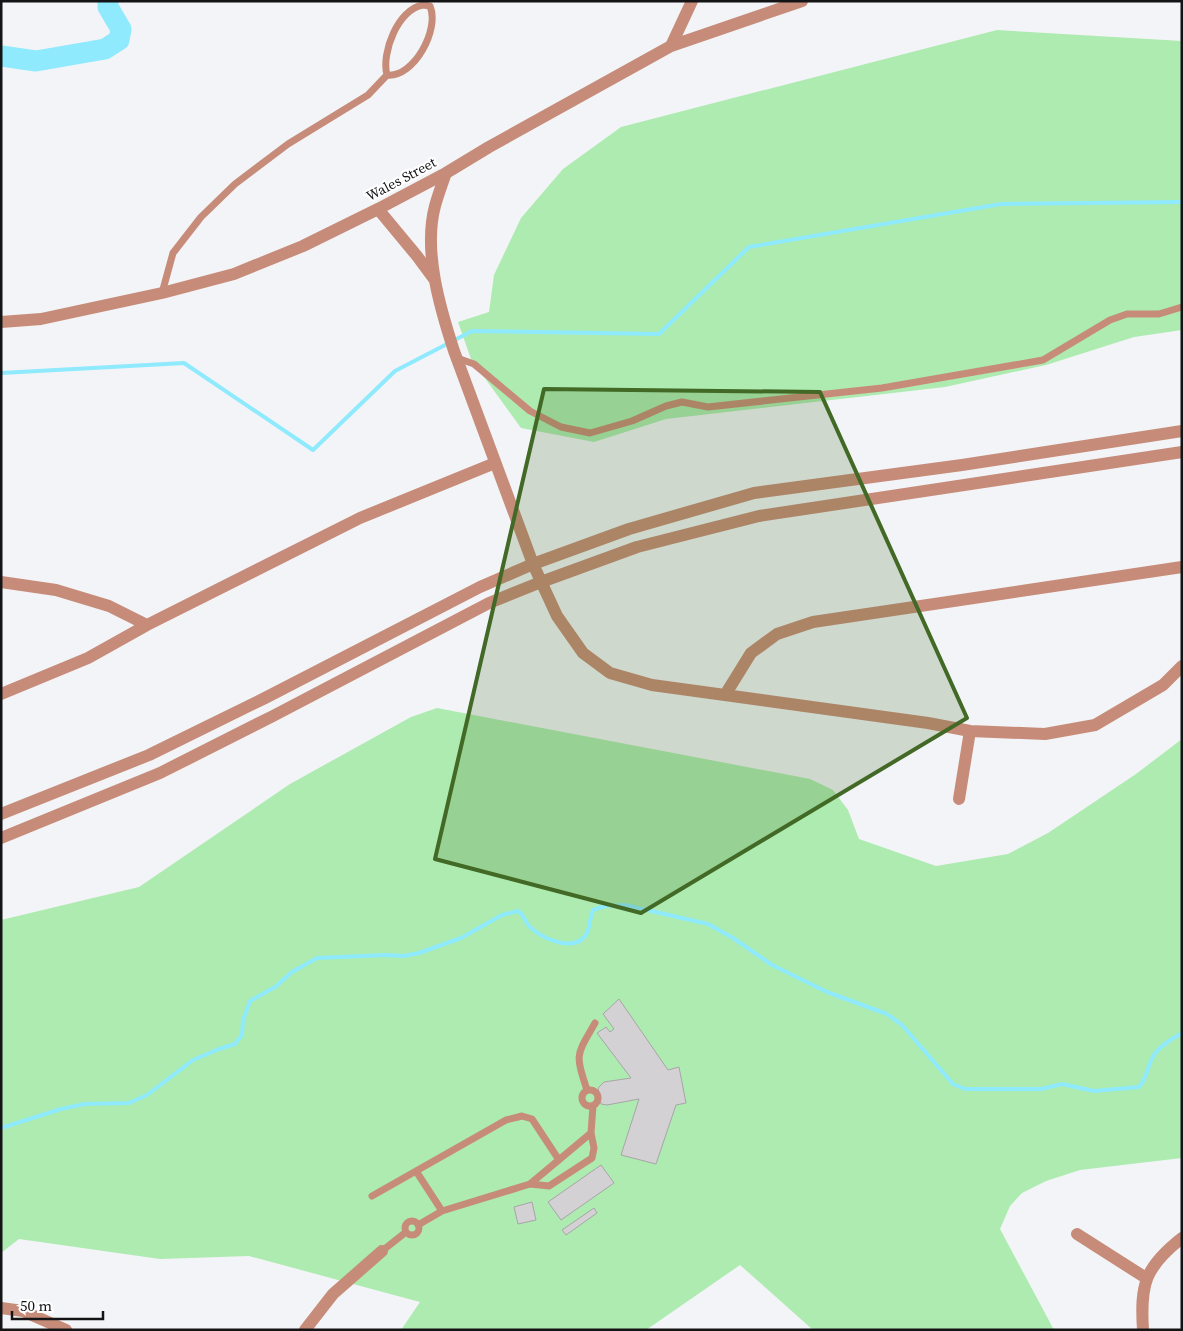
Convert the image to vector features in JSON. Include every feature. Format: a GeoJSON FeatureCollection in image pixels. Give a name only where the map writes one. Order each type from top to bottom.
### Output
{"type":"FeatureCollection","features":[{"type":"Feature","properties":{"kind":"street"},"geometry":{"type":"LineString","coordinates":[[671,46],[692,1]]}},
{"type":"Feature","properties":{"kind":"street","name":"Wales Street"},"geometry":{"type":"LineString","coordinates":[[1,322],[41,319],[162,293],[234,274],[303,246],[378,209],[446,173],[489,147],[671,46],[795,2]]}},
{"type":"Feature","properties":{"kind":"street"},"geometry":{"type":"LineString","coordinates":[[446,173],[434,208],[431,244],[435,281],[445,325],[533,564],[557,616],[583,653],[610,673],[652,685],[928,723],[970,731],[1045,734],[1095,725],[1163,685],[1182,666]]}},
{"type":"Feature","properties":{"kind":"street"},"geometry":{"type":"LineString","coordinates":[[378,209],[403,238],[435,281]]}},
{"type":"Feature","properties":{"kind":"street"},"geometry":{"type":"LineString","coordinates":[[1,814],[149,754],[265,698],[480,587],[533,564],[629,529],[754,493],[971,464],[1182,431]]}},
{"type":"Feature","properties":{"kind":"street"},"geometry":{"type":"LineString","coordinates":[[1,838],[160,773],[489,603],[637,547],[759,516],[1182,452]]}},
{"type":"Feature","properties":{"kind":"street"},"geometry":{"type":"LineString","coordinates":[[1,694],[88,658],[147,625],[360,518],[495,463]]}},
{"type":"Feature","properties":{"kind":"street"},"geometry":{"type":"LineString","coordinates":[[725,695],[751,654],[777,634],[813,622],[1182,567]]}},
{"type":"Feature","properties":{"kind":"street"},"geometry":{"type":"LineString","coordinates":[[1,582],[56,590],[109,606],[147,625]]}},
{"type":"Feature","properties":{"kind":"street"},"geometry":{"type":"LineString","coordinates":[[959,800],[970,731]]}},
{"type":"Feature","properties":{"kind":"street"},"geometry":{"type":"LineString","coordinates":[[1077,1234],[1146,1278]]}},
{"type":"Feature","properties":{"kind":"street"},"geometry":{"type":"LineString","coordinates":[[1143,1330],[1142,1305],[1146,1278],[1162,1254],[1182,1238]]}},
{"type":"Feature","properties":{"kind":"street"},"geometry":{"type":"LineString","coordinates":[[305,1330],[333,1294],[382,1251]]}},
{"type":"Feature","properties":{"kind":"street"},"geometry":{"type":"LineString","coordinates":[[1,1308],[23,1311],[66,1330]]}},
{"type":"Feature","properties":{"kind":"lane"},"geometry":{"type":"LineString","coordinates":[[162,293],[173,253],[202,217],[235,184],[288,144],[368,95],[387,75],[400,74],[410,65],[429,38],[433,24],[430,6],[414,6],[393,34],[387,54],[387,75]]}},
{"type":"Feature","properties":{"kind":"lane"},"geometry":{"type":"LineString","coordinates":[[455,354],[474,364],[530,411],[561,427],[590,433],[632,421],[666,406],[682,402],[708,407],[882,388],[1043,360],[1110,320],[1127,314],[1159,314],[1182,307]]}},
{"type":"Feature","properties":{"kind":"lane"},"geometry":{"type":"LineString","coordinates":[[587,1090],[578,1056],[579,1050],[595,1023]]}},
{"type":"Feature","properties":{"kind":"lane"},"geometry":{"type":"LineString","coordinates":[[587,1090],[584,1092],[582,1101],[584,1105],[593,1106]]}},
{"type":"Feature","properties":{"kind":"lane"},"geometry":{"type":"LineString","coordinates":[[530,1184],[549,1186],[592,1158],[594,1148],[591,1133],[593,1106],[599,1100],[598,1095],[592,1090],[587,1090]]}},
{"type":"Feature","properties":{"kind":"lane"},"geometry":{"type":"LineString","coordinates":[[372,1196],[506,1120],[522,1116],[532,1119],[559,1160]]}},
{"type":"Feature","properties":{"kind":"lane"},"geometry":{"type":"LineString","coordinates":[[382,1251],[406,1232],[410,1235],[418,1233],[418,1225],[442,1211],[530,1184],[591,1133]]}},
{"type":"Feature","properties":{"kind":"lane"},"geometry":{"type":"LineString","coordinates":[[416,1171],[442,1211]]}},
{"type":"Feature","properties":{"kind":"highlighted area"},"geometry":{"type":"Polygon","coordinates":[[[544,389],[820,392],[967,718],[641,913],[435,859],[544,389]]]}},
{"type":"Feature","properties":{"kind":"green space"},"geometry":{"type":"Polygon","coordinates":[[[997,30],[1182,41],[1182,330],[1134,337],[1046,365],[945,387],[666,419],[594,442],[521,428],[471,359],[458,322],[489,312],[494,275],[521,218],[563,169],[621,127],[997,30]]]}},
{"type":"Feature","properties":{"kind":"green space"},"geometry":{"type":"Polygon","coordinates":[[[437,708],[810,779],[833,790],[848,810],[859,839],[936,866],[1008,854],[1048,833],[1136,774],[1182,739],[1182,1158],[1080,1170],[1046,1181],[1022,1193],[1010,1206],[1000,1229],[1054,1330],[813,1330],[740,1265],[646,1330],[401,1330],[420,1302],[249,1256],[160,1259],[19,1239],[1,1253],[1,920],[139,887],[290,784],[411,717],[437,708]]]}},
{"type":"Feature","properties":{"kind":"building"},"geometry":{"type":"Polygon","coordinates":[[[619,999],[668,1070],[679,1067],[686,1103],[676,1105],[656,1164],[621,1155],[639,1099],[607,1105],[601,1104],[598,1088],[604,1082],[631,1078],[597,1033],[606,1027],[610,1032],[614,1029],[603,1014],[619,999]]]}},
{"type":"Feature","properties":{"kind":"building"},"geometry":{"type":"Polygon","coordinates":[[[601,1165],[614,1183],[561,1220],[548,1202],[601,1165]]]}},
{"type":"Feature","properties":{"kind":"building"},"geometry":{"type":"Polygon","coordinates":[[[532,1202],[536,1220],[518,1224],[514,1207],[532,1202]]]}},
{"type":"Feature","properties":{"kind":"building"},"geometry":{"type":"Polygon","coordinates":[[[594,1208],[597,1213],[566,1235],[562,1230],[594,1208]]]}},
{"type":"Feature","properties":{"kind":"waterway"},"geometry":{"type":"LineString","coordinates":[[1,56],[36,61],[105,49],[119,40],[121,29],[108,7],[108,1]]}},
{"type":"Feature","properties":{"kind":"waterway"},"geometry":{"type":"LineString","coordinates":[[1,373],[184,363],[313,450],[395,371],[472,331],[659,334],[749,247],[1001,204],[1182,202]]}},
{"type":"Feature","properties":{"kind":"waterway"},"geometry":{"type":"LineString","coordinates":[[1,1128],[61,1109],[85,1104],[129,1103],[147,1095],[193,1060],[235,1044],[242,1035],[243,1020],[250,1001],[275,987],[292,972],[317,958],[404,956],[419,953],[461,938],[502,915],[518,911],[534,931],[558,942],[567,943],[575,943],[582,939],[587,933],[593,910],[605,906],[625,905],[708,924],[733,938],[772,965],[827,992],[887,1014],[902,1025],[953,1084],[965,1089],[1041,1089],[1062,1084],[1094,1091],[1139,1087],[1156,1052],[1182,1033]]}}]}
